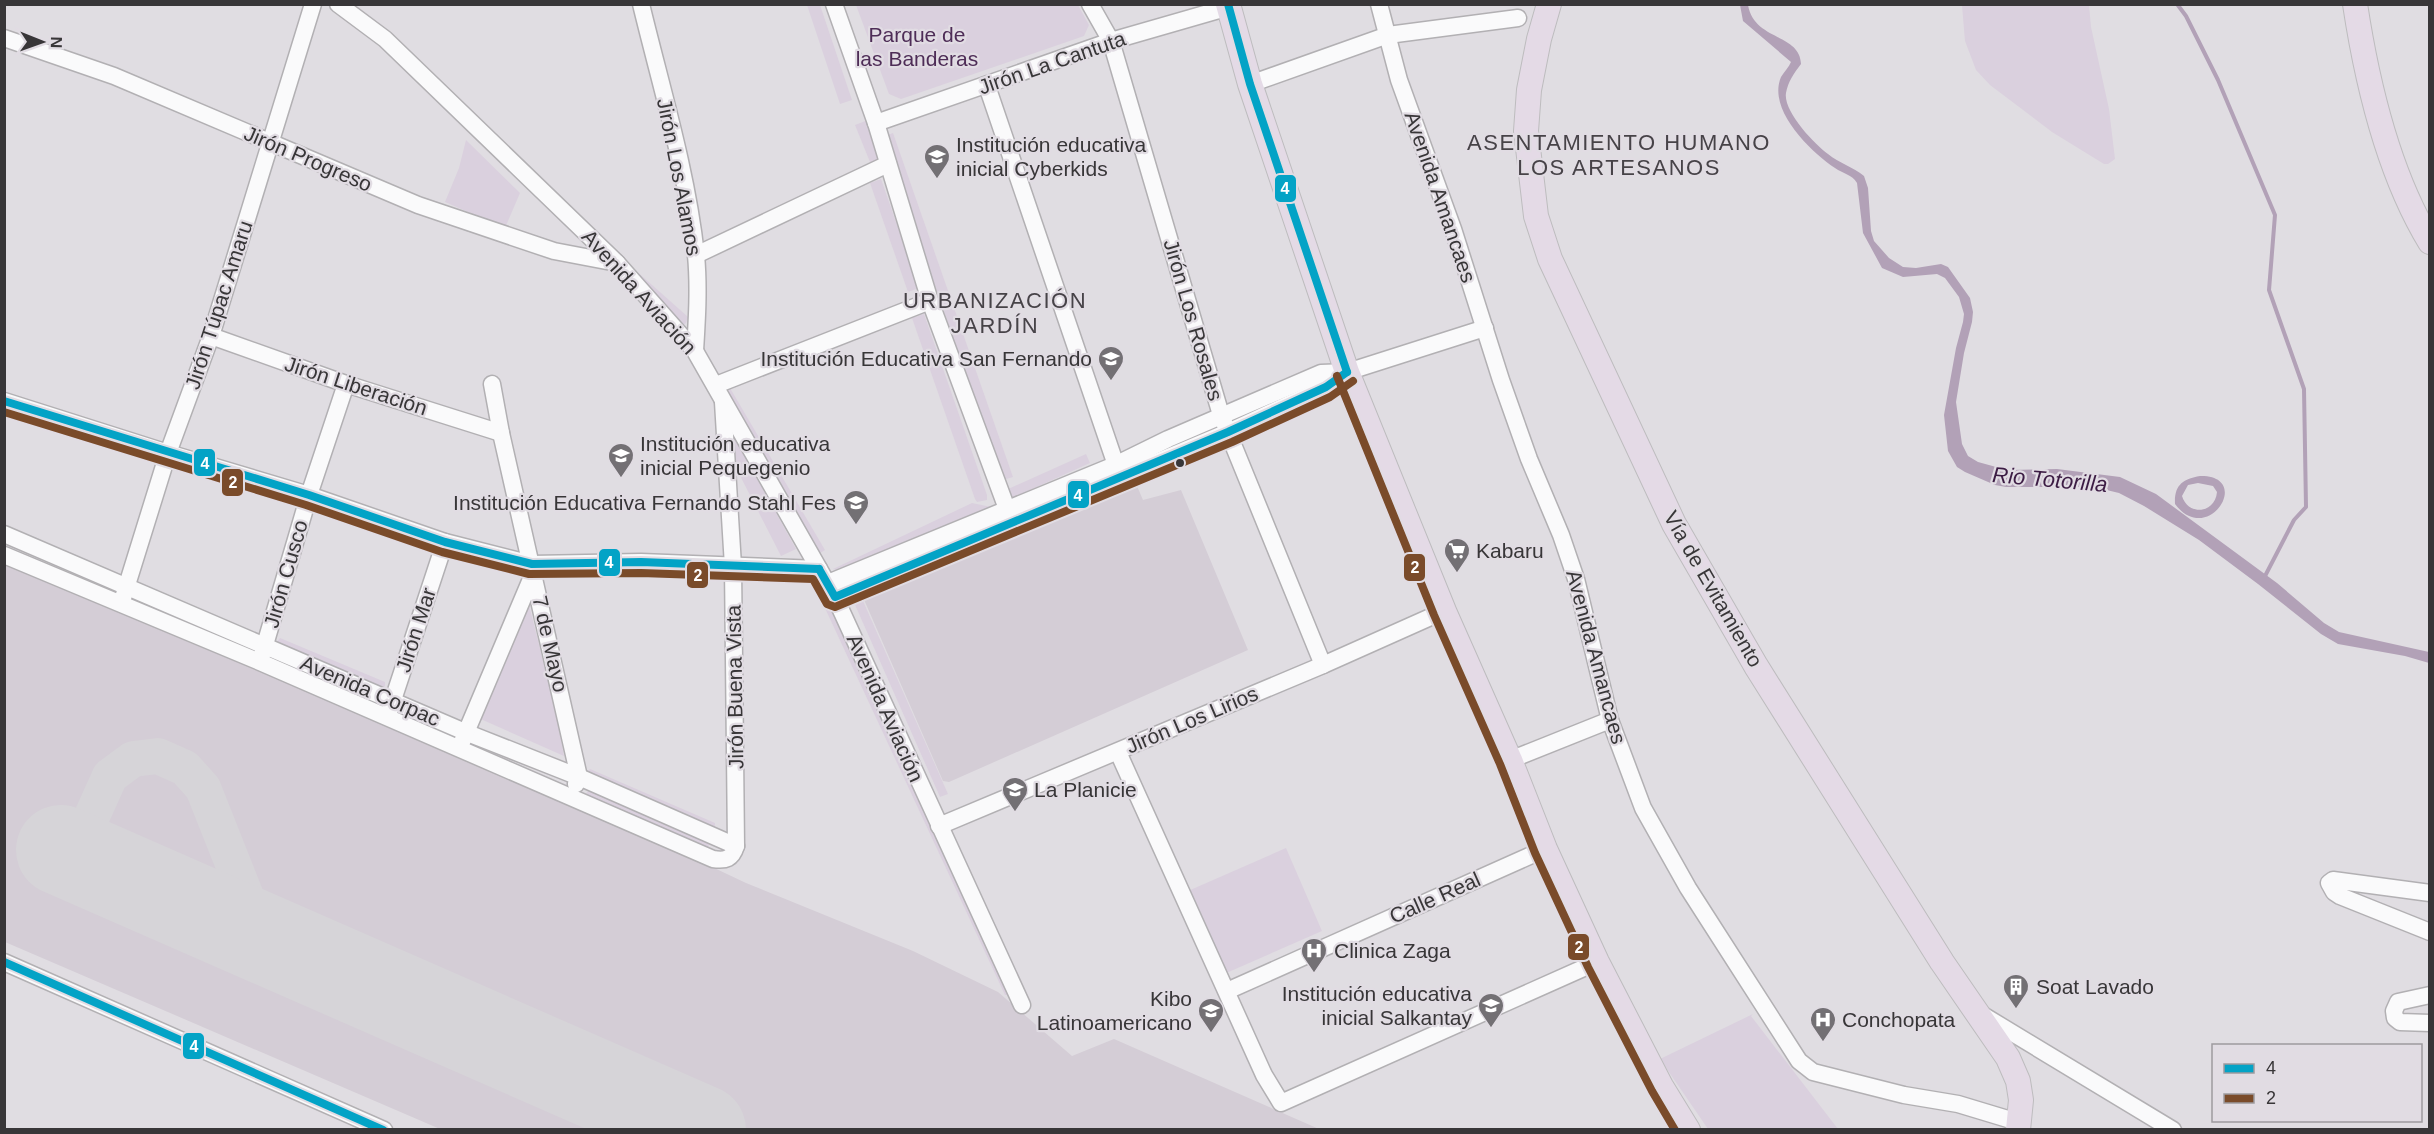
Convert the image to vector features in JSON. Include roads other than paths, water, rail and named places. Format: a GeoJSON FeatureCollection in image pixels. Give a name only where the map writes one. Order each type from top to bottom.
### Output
{"type":"FeatureCollection","features":[{"type":"Feature","properties":{"kind":"highway","name":"Vía de Evitamiento"},"geometry":{"type":"LineString","coordinates":[[1549,4],[1529,90],[1526,131],[1536,216],[1550,259],[1674,524],[1768,686],[1942,962],[2008,1058],[2018,1080],[2021,1100],[2019,1126]]}},
{"type":"Feature","properties":{"kind":"highway"},"geometry":{"type":"LineString","coordinates":[[2355,4],[2363,54],[2377,110],[2397,173],[2421,228],[2430,242]]}},
{"type":"Feature","properties":{"kind":"highway"},"geometry":{"type":"LineString","coordinates":[[1228,6],[1250,84],[1347,372],[1444,611],[1510,760],[1545,849],[1597,962],[1661,1086],[1688,1130]]}},
{"type":"Feature","properties":{"kind":"street","name":"Jirón Túpac Amaru"},"geometry":{"type":"LineString","coordinates":[[121,605],[168,453],[212,336],[313,4]]}},
{"type":"Feature","properties":{"kind":"street","name":"Avenida Aviación"},"geometry":{"type":"LineString","coordinates":[[338,4],[385,39],[618,263],[696,351],[828,583],[1022,1005]]}},
{"type":"Feature","properties":{"kind":"street","name":"Jirón Los Alamos"},"geometry":{"type":"LineString","coordinates":[[641,4],[680,166],[696,255],[698,303],[696,351]]}},
{"type":"Feature","properties":{"kind":"street"},"geometry":{"type":"LineString","coordinates":[[834,4],[876,123],[930,302],[1010,515]]}},
{"type":"Feature","properties":{"kind":"street","name":"Jirón Los Rosales"},"geometry":{"type":"LineString","coordinates":[[1090,4],[1111,41],[1221,415],[1323,665]]}},
{"type":"Feature","properties":{"kind":"street","name":"Avenida Amancaes"},"geometry":{"type":"LineString","coordinates":[[1379,4],[1399,80],[1453,229],[1529,459],[1561,535],[1572,568],[1610,720],[1643,808],[1688,888],[1799,1061],[1806,1068],[1813,1072],[1904,1095],[1958,1104],[2019,1126]]}},
{"type":"Feature","properties":{"kind":"street","name":"Jirón La Cantuta"},"geometry":{"type":"LineString","coordinates":[[876,123],[1111,41],[1228,6]]}},
{"type":"Feature","properties":{"kind":"street"},"geometry":{"type":"LineString","coordinates":[[1250,84],[1388,34],[1518,18]]}},
{"type":"Feature","properties":{"kind":"street","name":"Jirón Progreso"},"geometry":{"type":"LineString","coordinates":[[4,38],[114,76],[441,212],[554,251],[618,263]]}},
{"type":"Feature","properties":{"kind":"street"},"geometry":{"type":"LineString","coordinates":[[987,86],[1117,471]]}},
{"type":"Feature","properties":{"kind":"street"},"geometry":{"type":"LineString","coordinates":[[696,255],[888,164]]}},
{"type":"Feature","properties":{"kind":"street"},"geometry":{"type":"LineString","coordinates":[[716,385],[930,302]]}},
{"type":"Feature","properties":{"kind":"street"},"geometry":{"type":"LineString","coordinates":[[1117,471],[1221,415],[1321,373],[1347,372],[1485,328]]}},
{"type":"Feature","properties":{"kind":"street","name":"Jirón Liberación"},"geometry":{"type":"LineString","coordinates":[[212,336],[346,384],[501,433]]}},
{"type":"Feature","properties":{"kind":"street"},"geometry":{"type":"LineString","coordinates":[[4,401],[309,495],[445,542],[533,568],[640,562],[733,566],[828,583],[1010,515],[1117,471],[1228,432],[1326,387],[1347,372]]}},
{"type":"Feature","properties":{"kind":"street","name":"Jirón Cusco"},"geometry":{"type":"LineString","coordinates":[[262,654],[309,495],[346,384]]}},
{"type":"Feature","properties":{"kind":"street","name":"7 de Mayo"},"geometry":{"type":"LineString","coordinates":[[492,384],[501,433],[579,777]]}},
{"type":"Feature","properties":{"kind":"street","name":"Jirón Buena Vista"},"geometry":{"type":"LineString","coordinates":[[723,402],[733,566],[736,846]]}},
{"type":"Feature","properties":{"kind":"street","name":"Avenida Corpac"},"geometry":{"type":"LineString","coordinates":[[4,534],[127,588],[262,654],[387,718],[713,859],[725,860],[733,854],[736,846],[579,777],[393,701],[262,654],[121,605],[4,555]]}},
{"type":"Feature","properties":{"kind":"street","name":"Jirón Mar"},"geometry":{"type":"LineString","coordinates":[[387,718],[445,542]]}},
{"type":"Feature","properties":{"kind":"street"},"geometry":{"type":"LineString","coordinates":[[459,749],[533,568]]}},
{"type":"Feature","properties":{"kind":"street","name":"Jirón Los Lirios"},"geometry":{"type":"LineString","coordinates":[[939,826],[1323,665],[1444,611]]}},
{"type":"Feature","properties":{"kind":"street"},"geometry":{"type":"LineString","coordinates":[[1510,760],[1610,720]]}},
{"type":"Feature","properties":{"kind":"street"},"geometry":{"type":"LineString","coordinates":[[1118,752],[1264,1075],[1281,1103],[1597,962]]}},
{"type":"Feature","properties":{"kind":"street"},"geometry":{"type":"LineString","coordinates":[[571,797],[579,777]]}},
{"type":"Feature","properties":{"kind":"street","name":"Calle Real"},"geometry":{"type":"LineString","coordinates":[[1227,991],[1545,849]]}},
{"type":"Feature","properties":{"kind":"street"},"geometry":{"type":"LineString","coordinates":[[2430,893],[2333,880],[2329,883],[2334,892],[2340,896],[2430,932]]}},
{"type":"Feature","properties":{"kind":"street"},"geometry":{"type":"LineString","coordinates":[[4,962],[384,1130]]}},
{"type":"Feature","properties":{"kind":"street"},"geometry":{"type":"LineString","coordinates":[[2430,996],[2398,1002],[2394,1011],[2395,1018],[2400,1022],[2430,1023]]}},
{"type":"Feature","properties":{"kind":"street"},"geometry":{"type":"LineString","coordinates":[[1978,1012],[2163,1127]]}},
{"type":"Feature","properties":{"kind":"water","name":"Rio Totorilla"},"geometry":{"type":"Polygon","coordinates":[[[1740,5],[1748,5],[1752,17],[1759,25],[1785,41],[1799,54],[1801,64],[1788,85],[1786,93],[1789,109],[1808,135],[1822,149],[1864,176],[1868,188],[1871,231],[1874,241],[1889,258],[1903,267],[1916,268],[1941,264],[1948,267],[1970,298],[1973,312],[1972,322],[1956,402],[1962,444],[1968,456],[1978,462],[2007,470],[2057,469],[2120,477],[2156,494],[2277,583],[2324,623],[2339,632],[2429,652],[2429,663],[2405,656],[2338,644],[2321,634],[2199,540],[2119,493],[2094,487],[2006,487],[1995,485],[1957,467],[1948,451],[1944,415],[1963,322],[1964,314],[1959,297],[1945,278],[1937,274],[1903,277],[1882,268],[1863,233],[1857,183],[1814,152],[1794,129],[1780,103],[1778,90],[1781,77],[1791,62],[1743,21],[1740,5]]]}},
{"type":"Feature","properties":{"kind":"water"},"geometry":{"type":"Polygon","coordinates":[[[2194,477],[2216,479],[2224,486],[2225,496],[2220,506],[2212,514],[2200,518],[2188,515],[2175,504],[2178,488],[2184,481],[2194,477]],[[2198,483],[2188,485],[2182,496],[2190,507],[2201,510],[2212,505],[2215,499],[2217,492],[2213,486],[2198,483]]]}},
{"type":"Feature","properties":{"kind":"waterway"},"geometry":{"type":"LineString","coordinates":[[2177,4],[2186,16],[2218,80],[2275,215],[2269,290],[2304,389],[2306,507],[2294,520],[2264,578]]}},
{"type":"Feature","properties":{"kind":"place","name":"Institución educativa inicial Cyberkids"},"geometry":{"type":"Point","coordinates":[937,180]}},
{"type":"Feature","properties":{"kind":"place","name":"Institución Educativa San Fernando"},"geometry":{"type":"Point","coordinates":[1111,382]}},
{"type":"Feature","properties":{"kind":"place","name":"Institución educativa inicial Pequegenio"},"geometry":{"type":"Point","coordinates":[621,479]}},
{"type":"Feature","properties":{"kind":"place","name":"Institución Educativa Fernando Stahl Fes"},"geometry":{"type":"Point","coordinates":[856,526]}},
{"type":"Feature","properties":{"kind":"place","name":"Kabaru"},"geometry":{"type":"Point","coordinates":[1457,574]}},
{"type":"Feature","properties":{"kind":"place","name":"La Planicie"},"geometry":{"type":"Point","coordinates":[1015,813]}},
{"type":"Feature","properties":{"kind":"place","name":"Clinica Zaga"},"geometry":{"type":"Point","coordinates":[1314,974]}},
{"type":"Feature","properties":{"kind":"place","name":"Soat Lavado"},"geometry":{"type":"Point","coordinates":[2016,1010]}},
{"type":"Feature","properties":{"kind":"place","name":"Institución educativa inicial Salkantay"},"geometry":{"type":"Point","coordinates":[1491,1029]}},
{"type":"Feature","properties":{"kind":"place","name":"Kibo Latinoamericano"},"geometry":{"type":"Point","coordinates":[1211,1034]}},
{"type":"Feature","properties":{"kind":"place","name":"Conchopata"},"geometry":{"type":"Point","coordinates":[1823,1043]}},
{"type":"Feature","properties":{"kind":"district","name":"ASENTAMIENTO HUMANO LOS ARTESANOS"},"geometry":{"type":"Point","coordinates":[1619,154]}},
{"type":"Feature","properties":{"kind":"district","name":"URBANIZACIÓN JARDÍN"},"geometry":{"type":"Point","coordinates":[995,312]}},
{"type":"Feature","properties":{"kind":"park label","name":"Parque de las Banderas"},"geometry":{"type":"Point","coordinates":[917,47]}}]}
